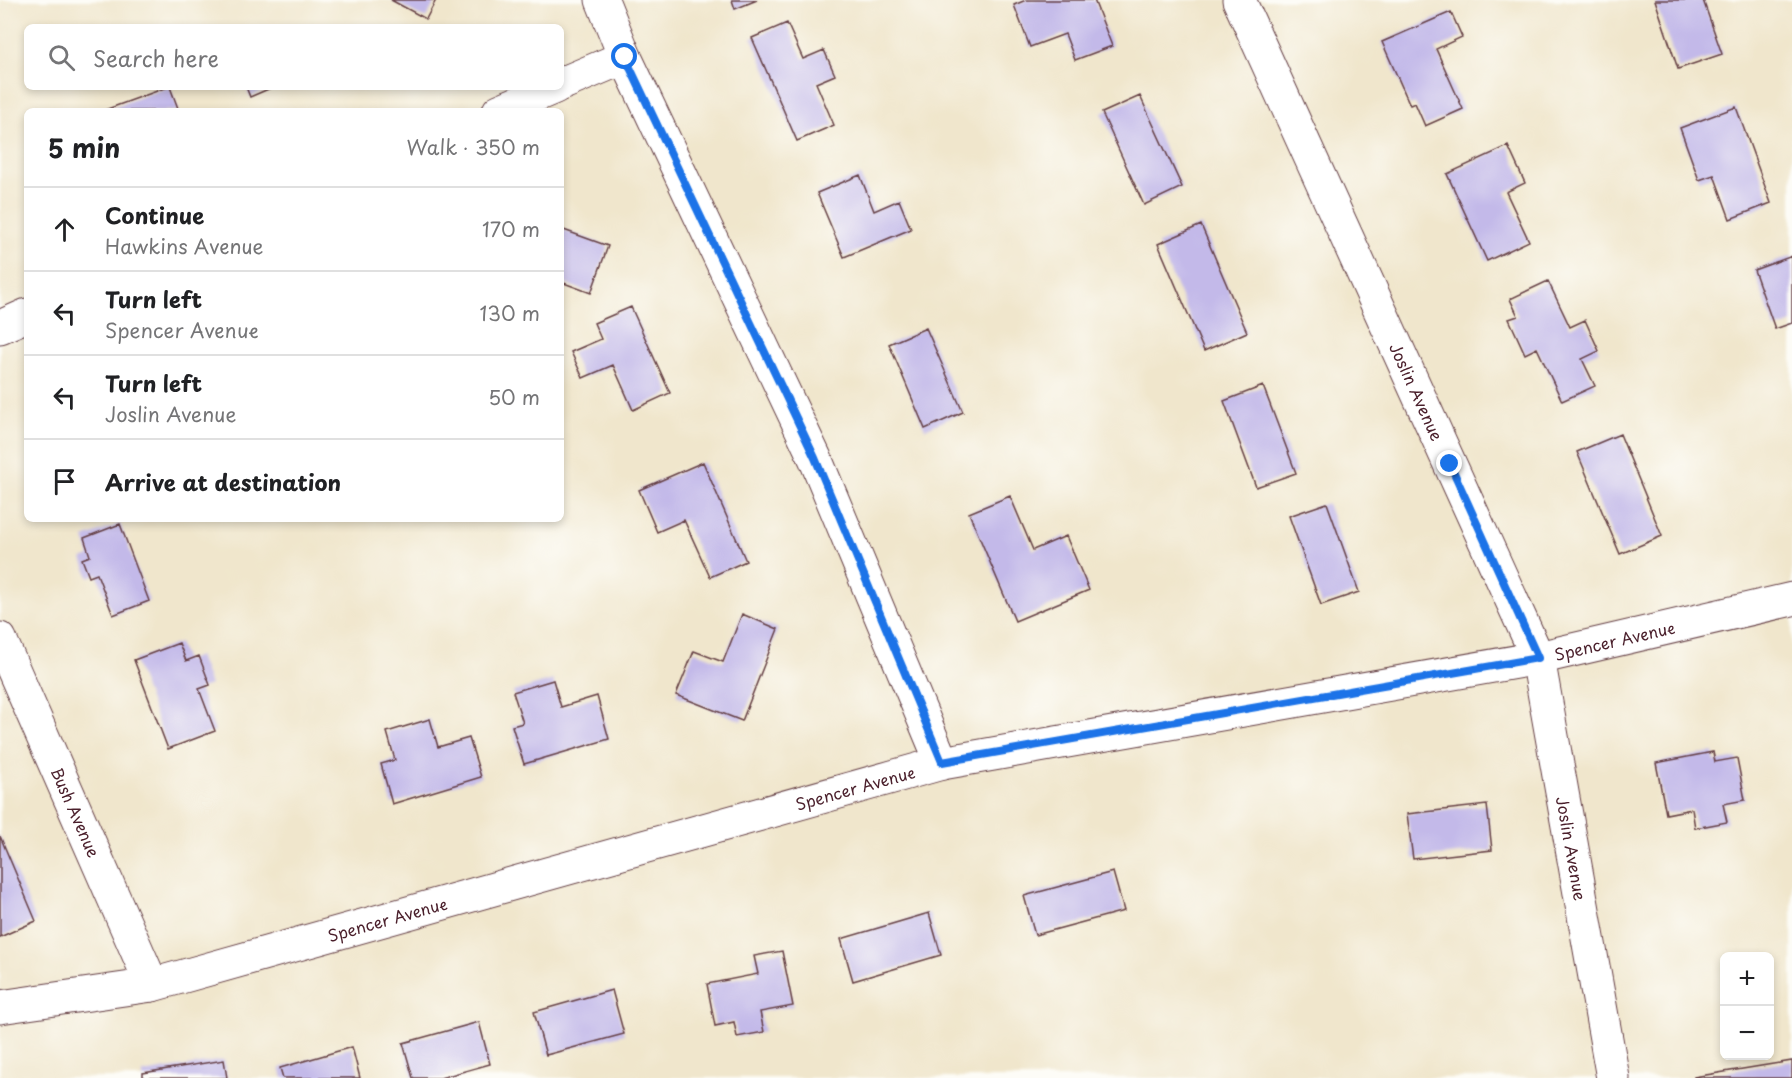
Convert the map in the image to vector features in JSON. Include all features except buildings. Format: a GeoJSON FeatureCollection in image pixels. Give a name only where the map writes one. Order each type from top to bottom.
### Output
{"type":"FeatureCollection","features":[{"type":"Feature","properties":{"kind":"street"},"geometry":{"type":"LineString","coordinates":[[602,0],[625,57],[815,458],[942,762]]}},
{"type":"Feature","properties":{"kind":"street","name":"Joslin Avenue"},"geometry":{"type":"LineString","coordinates":[[1239,0],[1538,658],[1613,1078]]}},
{"type":"Feature","properties":{"kind":"street"},"geometry":{"type":"LineString","coordinates":[[564,83],[625,57]]}},
{"type":"Feature","properties":{"kind":"street"},"geometry":{"type":"LineString","coordinates":[[507,108],[548,90]]}},
{"type":"Feature","properties":{"kind":"street"},"geometry":{"type":"LineString","coordinates":[[0,327],[24,316]]}},
{"type":"Feature","properties":{"kind":"street","name":"Spencer Avenue"},"geometry":{"type":"LineString","coordinates":[[0,1007],[152,985],[942,762],[1538,658],[1792,599]]}},
{"type":"Feature","properties":{"kind":"street","name":"Bush Avenue"},"geometry":{"type":"LineString","coordinates":[[0,639],[152,985]]}},
{"type":"Feature","properties":{"kind":"route"},"geometry":{"type":"LineString","coordinates":[[625,57],[815,458],[942,762],[1538,658],[1450,464]]}}]}
